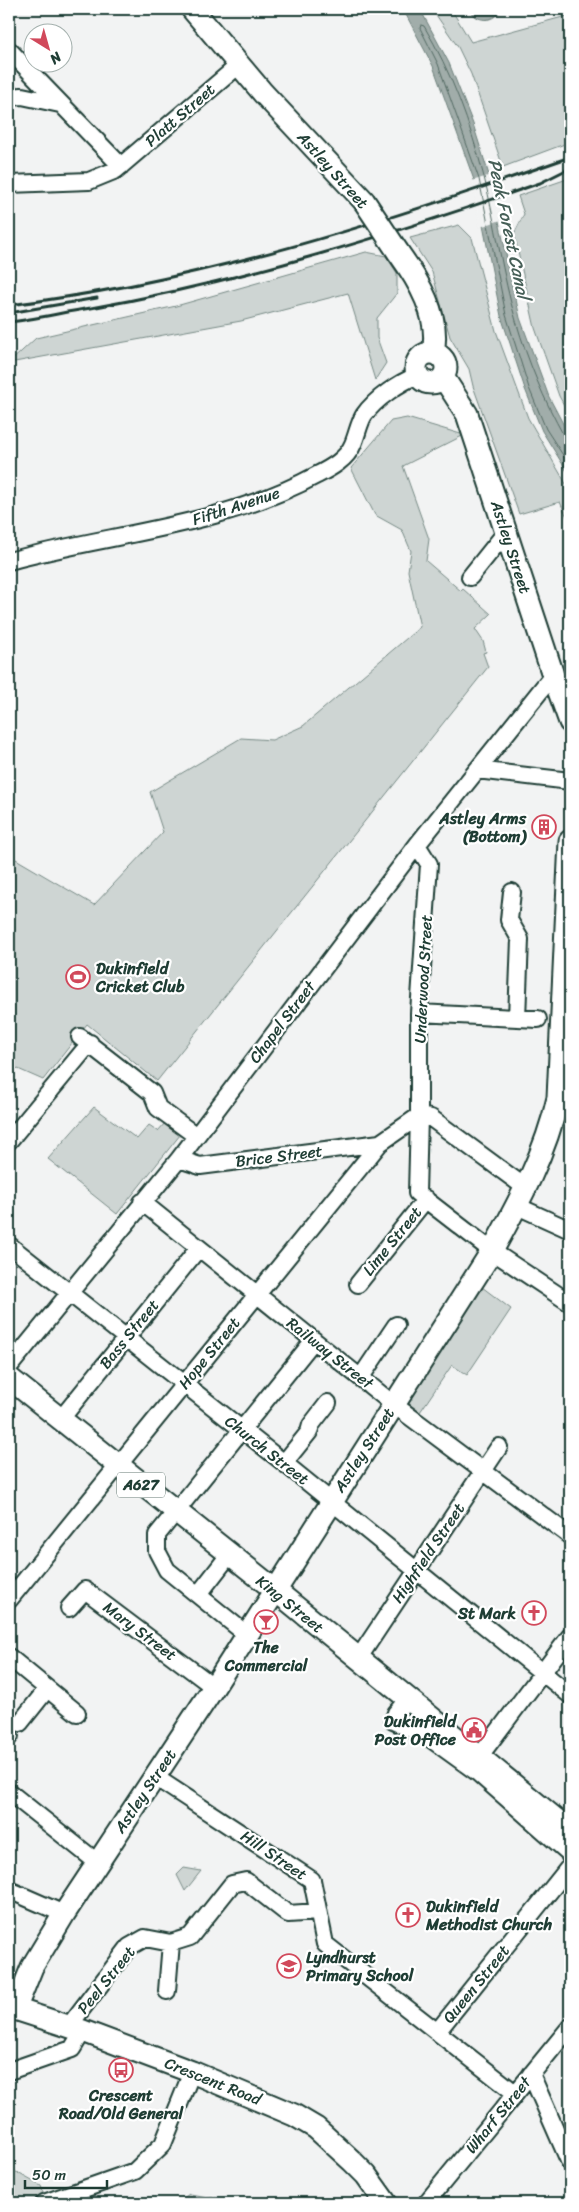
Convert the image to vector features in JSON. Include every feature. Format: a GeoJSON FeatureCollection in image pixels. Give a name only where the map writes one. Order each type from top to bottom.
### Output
{"type":"FeatureCollection","features":[{"type":"Feature","properties":{"kind":"main road","name":"Astley Street"},"geometry":{"type":"LineString","coordinates":[[192,9],[239,65],[364,202],[415,277],[427,303],[434,344],[432,352]]}},
{"type":"Feature","properties":{"kind":"main road"},"geometry":{"type":"LineString","coordinates":[[432,352],[441,356],[446,364],[443,377],[435,382],[425,382],[418,375],[417,362],[423,354],[432,352]]}},
{"type":"Feature","properties":{"kind":"main road","name":"Astley Street"},"geometry":{"type":"LineString","coordinates":[[443,377],[467,414],[570,722]]}},
{"type":"Feature","properties":{"kind":"main road","name":"Astley Street"},"geometry":{"type":"LineString","coordinates":[[9,2008],[18,2002],[32,1967],[64,1914],[214,1687],[330,1501],[492,1251],[522,1197],[551,1130],[558,1098],[568,931],[570,841]]}},
{"type":"Feature","properties":{"kind":"main road","name":"King Street"},"geometry":{"type":"LineString","coordinates":[[9,1378],[275,1590],[358,1660],[570,1831]]}},
{"type":"Feature","properties":{"kind":"main road","name":"Crescent Road"},"geometry":{"type":"LineString","coordinates":[[9,2008],[76,2029],[192,2072],[273,2105],[316,2128],[366,2175],[386,2203]]}},
{"type":"Feature","properties":{"kind":"street"},"geometry":{"type":"LineString","coordinates":[[9,50],[121,166]]}},
{"type":"Feature","properties":{"kind":"street","name":"Platt Street"},"geometry":{"type":"LineString","coordinates":[[9,184],[89,181],[121,166],[239,65]]}},
{"type":"Feature","properties":{"kind":"street"},"geometry":{"type":"LineString","coordinates":[[9,97],[22,96],[60,104]]}},
{"type":"Feature","properties":{"kind":"street","name":"Fifth Avenue"},"geometry":{"type":"LineString","coordinates":[[9,561],[42,552],[191,522],[278,494],[317,475],[348,455],[363,416],[373,405],[418,375]]}},
{"type":"Feature","properties":{"kind":"street"},"geometry":{"type":"LineString","coordinates":[[470,577],[506,532]]}},
{"type":"Feature","properties":{"kind":"street","name":"Chapel Street"},"geometry":{"type":"LineString","coordinates":[[9,1367],[178,1159],[417,845],[553,675]]}},
{"type":"Feature","properties":{"kind":"street"},"geometry":{"type":"LineString","coordinates":[[477,770],[570,781]]}},
{"type":"Feature","properties":{"kind":"street","name":"Underwood Street"},"geometry":{"type":"LineString","coordinates":[[417,845],[429,864],[419,1013],[418,1193],[426,1199]]}},
{"type":"Feature","properties":{"kind":"street"},"geometry":{"type":"LineString","coordinates":[[512,892],[508,920],[520,939],[517,1018]]}},
{"type":"Feature","properties":{"kind":"street"},"geometry":{"type":"LineString","coordinates":[[419,1013],[538,1019]]}},
{"type":"Feature","properties":{"kind":"street"},"geometry":{"type":"LineString","coordinates":[[9,1141],[85,1040],[152,1093],[158,1108],[195,1135]]}},
{"type":"Feature","properties":{"kind":"street"},"geometry":{"type":"LineString","coordinates":[[419,1116],[432,1118],[522,1197],[570,1230]]}},
{"type":"Feature","properties":{"kind":"street","name":"Hope Street"},"geometry":{"type":"LineString","coordinates":[[9,1600],[380,1143],[419,1116]]}},
{"type":"Feature","properties":{"kind":"street","name":"Brice Street"},"geometry":{"type":"LineString","coordinates":[[178,1159],[200,1166],[380,1143]]}},
{"type":"Feature","properties":{"kind":"street"},"geometry":{"type":"LineString","coordinates":[[426,1199],[492,1251],[570,1303]]}},
{"type":"Feature","properties":{"kind":"street","name":"Lime Street"},"geometry":{"type":"LineString","coordinates":[[358,1284],[426,1199]]}},
{"type":"Feature","properties":{"kind":"street","name":"Railway Street"},"geometry":{"type":"LineString","coordinates":[[142,1202],[198,1249],[393,1404],[570,1536]]}},
{"type":"Feature","properties":{"kind":"street","name":"Church Street"},"geometry":{"type":"LineString","coordinates":[[9,1245],[183,1385],[284,1463],[570,1695]]}},
{"type":"Feature","properties":{"kind":"street","name":"Bass Street"},"geometry":{"type":"LineString","coordinates":[[60,1420],[198,1249]]}},
{"type":"Feature","properties":{"kind":"street"},"geometry":{"type":"LineString","coordinates":[[361,1378],[396,1325]]}},
{"type":"Feature","properties":{"kind":"street"},"geometry":{"type":"LineString","coordinates":[[246,1634],[167,1570],[157,1551],[157,1534],[176,1513],[241,1429],[314,1340]]}},
{"type":"Feature","properties":{"kind":"street"},"geometry":{"type":"LineString","coordinates":[[284,1463],[309,1432],[311,1426],[328,1403]]}},
{"type":"Feature","properties":{"kind":"street","name":"Highfield Street"},"geometry":{"type":"LineString","coordinates":[[358,1660],[499,1447]]}},
{"type":"Feature","properties":{"kind":"street"},"geometry":{"type":"LineString","coordinates":[[198,1595],[229,1555]]}},
{"type":"Feature","properties":{"kind":"street","name":"Mary Street"},"geometry":{"type":"LineString","coordinates":[[69,1608],[89,1586],[214,1687]]}},
{"type":"Feature","properties":{"kind":"street"},"geometry":{"type":"LineString","coordinates":[[479,1757],[570,1636]]}},
{"type":"Feature","properties":{"kind":"street"},"geometry":{"type":"LineString","coordinates":[[9,1657],[77,1713]]}},
{"type":"Feature","properties":{"kind":"street"},"geometry":{"type":"LineString","coordinates":[[20,1723],[47,1689]]}},
{"type":"Feature","properties":{"kind":"street"},"geometry":{"type":"LineString","coordinates":[[407,1700],[396,1713],[393,1721],[428,1736],[489,1782],[569,1853],[570,1857]]}},
{"type":"Feature","properties":{"kind":"street","name":"Hill Street"},"geometry":{"type":"LineString","coordinates":[[155,1777],[312,1880],[324,1944],[515,2093]]}},
{"type":"Feature","properties":{"kind":"street"},"geometry":{"type":"LineString","coordinates":[[9,1792],[98,1863]]}},
{"type":"Feature","properties":{"kind":"street","name":"Queen Street"},"geometry":{"type":"LineString","coordinates":[[437,2032],[570,1866]]}},
{"type":"Feature","properties":{"kind":"street"},"geometry":{"type":"LineString","coordinates":[[167,1991],[171,1943],[190,1937],[232,1884],[246,1881],[288,1914],[318,1912]]}},
{"type":"Feature","properties":{"kind":"street"},"geometry":{"type":"LineString","coordinates":[[9,1890],[64,1914]]}},
{"type":"Feature","properties":{"kind":"street","name":"Peel Street"},"geometry":{"type":"LineString","coordinates":[[9,2071],[72,2049],[76,2029],[129,1946],[145,1938],[171,1943]]}},
{"type":"Feature","properties":{"kind":"street","name":"Wharf Street"},"geometry":{"type":"LineString","coordinates":[[426,2203],[570,2026]]}},
{"type":"Feature","properties":{"kind":"street"},"geometry":{"type":"LineString","coordinates":[[44,2203],[135,2171],[163,2144],[192,2072]]}},
{"type":"Feature","properties":{"kind":"street"},"geometry":{"type":"LineString","coordinates":[[531,2074],[570,2163]]}},
{"type":"Feature","properties":{"kind":"shaded area"},"geometry":{"type":"Polygon","coordinates":[[[432,9],[451,9],[471,42],[570,15],[570,142],[503,167],[471,74],[458,47],[432,9]]]}},
{"type":"Feature","properties":{"kind":"shaded area"},"geometry":{"type":"Polygon","coordinates":[[[570,178],[570,416],[559,396],[535,328],[514,234],[524,214],[518,196],[570,178]]]}},
{"type":"Feature","properties":{"kind":"shaded area"},"geometry":{"type":"Polygon","coordinates":[[[459,225],[472,238],[496,331],[528,418],[569,489],[570,523],[560,502],[519,514],[473,386],[469,369],[450,337],[432,272],[410,238],[459,225]]]}},
{"type":"Feature","properties":{"kind":"shaded area"},"geometry":{"type":"Polygon","coordinates":[[[366,252],[386,256],[397,273],[397,293],[377,318],[377,338],[386,363],[375,380],[348,293],[241,321],[9,363],[36,338],[176,306],[366,252]]]}},
{"type":"Feature","properties":{"kind":"shaded area"},"geometry":{"type":"Polygon","coordinates":[[[407,418],[464,435],[403,466],[429,539],[426,561],[461,591],[463,589],[491,614],[475,629],[483,641],[486,652],[483,653],[488,667],[157,1081],[87,1024],[43,1080],[9,1065],[9,855],[94,905],[163,832],[150,792],[241,738],[272,740],[303,726],[420,627],[408,571],[411,551],[402,530],[375,515],[351,468],[391,421],[407,418]]]}},
{"type":"Feature","properties":{"kind":"shaded area"},"geometry":{"type":"Polygon","coordinates":[[[94,1107],[137,1139],[149,1125],[158,1131],[165,1123],[180,1135],[117,1214],[48,1159],[94,1107]]]}},
{"type":"Feature","properties":{"kind":"shaded area"},"geometry":{"type":"Polygon","coordinates":[[[482,1287],[511,1309],[467,1375],[452,1365],[420,1412],[408,1403],[482,1287]]]}},
{"type":"Feature","properties":{"kind":"shaded area"},"geometry":{"type":"Polygon","coordinates":[[[184,1868],[201,1871],[185,1891],[177,1875],[184,1868]]]}},
{"type":"Feature","properties":{"kind":"shaded area"},"geometry":{"type":"Polygon","coordinates":[[[9,2168],[41,2186],[47,2203],[9,2203],[9,2168]]]}},
{"type":"Feature","properties":{"kind":"shaded area"},"geometry":{"type":"Polygon","coordinates":[[[189,2194],[249,2203],[177,2203],[189,2194]]]}},
{"type":"Feature","properties":{"kind":"water"},"geometry":{"type":"Polygon","coordinates":[[[403,9],[420,9],[449,63],[473,124],[489,175],[520,318],[549,397],[570,437],[570,476],[542,431],[525,389],[501,316],[474,180],[433,66],[403,9]]]}},
{"type":"Feature","properties":{"kind":"water"},"geometry":{"type":"Polygon","coordinates":[[[468,9],[501,9],[494,17],[485,20],[476,17],[468,9]]]}},
{"type":"Feature","properties":{"kind":"pier"},"geometry":{"type":"Polygon","coordinates":[[[491,175],[501,220],[480,227],[472,181],[491,175]]]}},
{"type":"Feature","properties":{"kind":"railway"},"geometry":{"type":"LineString","coordinates":[[9,305],[81,295],[223,265],[363,226],[570,157]]}},
{"type":"Feature","properties":{"kind":"railway"},"geometry":{"type":"LineString","coordinates":[[9,322],[148,297],[318,255],[540,183],[570,168]]}},
{"type":"Feature","properties":{"kind":"railway"},"geometry":{"type":"LineString","coordinates":[[9,313],[97,298]]}},
{"type":"Feature","properties":{"kind":"place","name":"Astley Arms (Bottom)"},"geometry":{"type":"Point","coordinates":[544,827]}},
{"type":"Feature","properties":{"kind":"place","name":"Dukinfield Cricket Club"},"geometry":{"type":"Point","coordinates":[78,977]}},
{"type":"Feature","properties":{"kind":"place","name":"St Mark"},"geometry":{"type":"Point","coordinates":[534,1613]}},
{"type":"Feature","properties":{"kind":"place","name":"The Commercial"},"geometry":{"type":"Point","coordinates":[266,1622]}},
{"type":"Feature","properties":{"kind":"place","name":"Dukinfield Post Office"},"geometry":{"type":"Point","coordinates":[474,1730]}},
{"type":"Feature","properties":{"kind":"place","name":"Dukinfield Methodist Church"},"geometry":{"type":"Point","coordinates":[408,1915]}},
{"type":"Feature","properties":{"kind":"place","name":"Lyndhurst Primary School"},"geometry":{"type":"Point","coordinates":[289,1966]}},
{"type":"Feature","properties":{"kind":"place","name":"Crescent Road/Old General"},"geometry":{"type":"Point","coordinates":[121,2070]}},
{"type":"Feature","properties":{"kind":"water label","name":"Peak Forest Canal"},"geometry":{"type":"Point","coordinates":[509,229]}}]}
